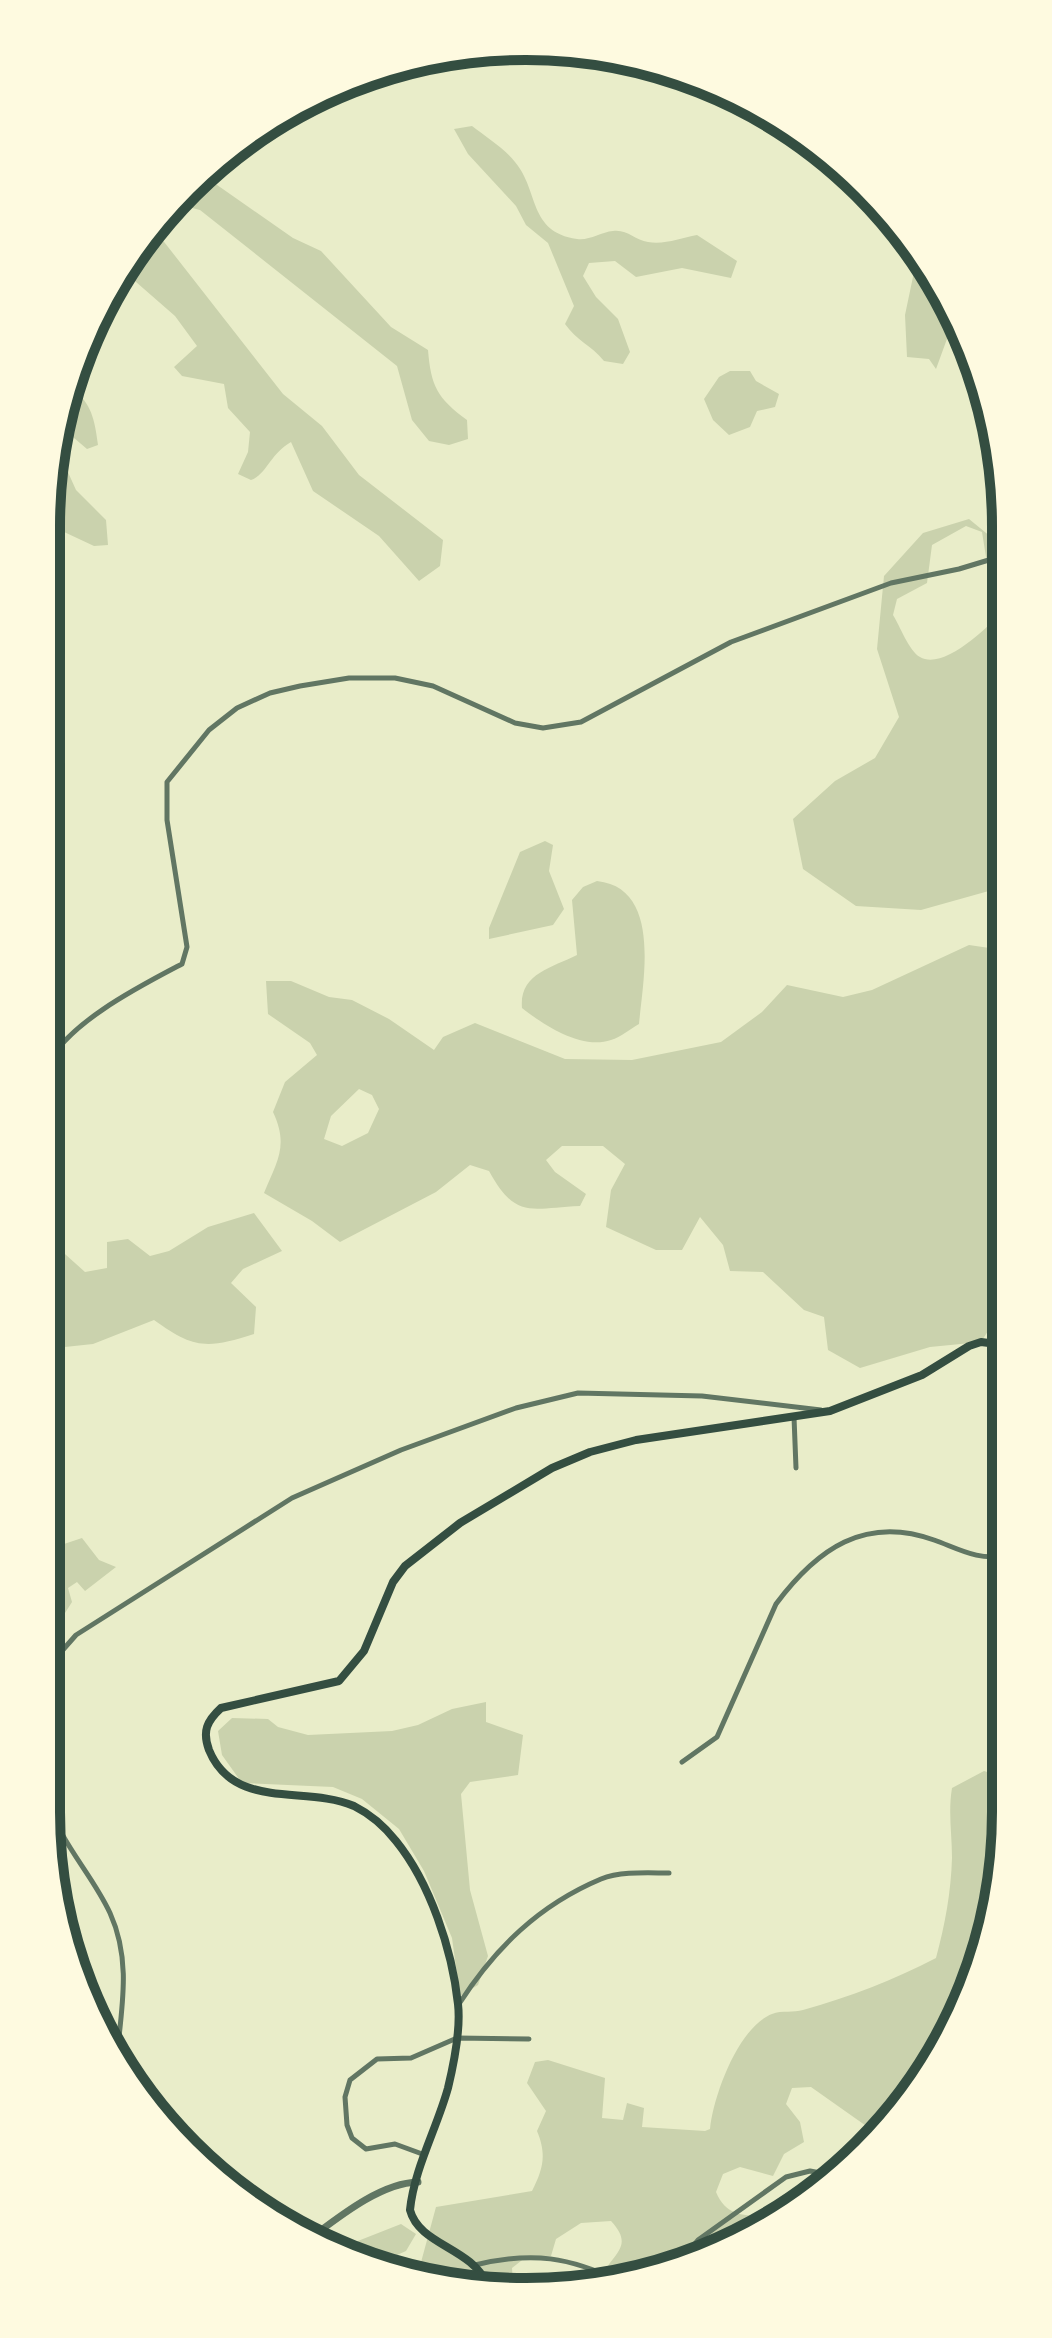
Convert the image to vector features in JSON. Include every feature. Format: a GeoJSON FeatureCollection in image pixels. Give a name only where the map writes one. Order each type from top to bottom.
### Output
{"type":"FeatureCollection","features":[{"type":"Feature","properties":{"kind":"main road"},"geometry":{"type":"LineString","coordinates":[[481,2276],[475,2265],[418,2226],[410,2210],[448,2087],[457,2038],[458,2005],[427,1892],[396,1840],[379,1822],[354,1806],[327,1799],[246,1789],[232,1782],[212,1758],[205,1730],[209,1719],[221,1708],[339,1681],[364,1651],[393,1582],[405,1566],[460,1523],[552,1468],[590,1452],[636,1440],[830,1411],[922,1375],[969,1346],[981,1342],[992,1343]]}},
{"type":"Feature","properties":{"kind":"street"},"geometry":{"type":"LineString","coordinates":[[60,1046],[84,1024],[182,964],[187,947],[167,820],[167,782],[209,730],[237,708],[270,693],[300,686],[349,678],[395,678],[433,686],[515,723],[543,728],[581,722],[731,642],[891,583],[992,559]]}},
{"type":"Feature","properties":{"kind":"street"},"geometry":{"type":"LineString","coordinates":[[60,1653],[76,1635],[292,1498],[401,1450],[516,1408],[578,1393],[702,1396],[830,1411]]}},
{"type":"Feature","properties":{"kind":"street"},"geometry":{"type":"LineString","coordinates":[[794,1416],[796,1468]]}},
{"type":"Feature","properties":{"kind":"street"},"geometry":{"type":"LineString","coordinates":[[682,1762],[717,1737],[776,1604],[790,1585],[832,1548],[867,1531],[904,1531],[963,1552],[992,1556]]}},
{"type":"Feature","properties":{"kind":"street"},"geometry":{"type":"LineString","coordinates":[[61,1832],[110,1912],[120,1942],[126,1978],[119,2039]]}},
{"type":"Feature","properties":{"kind":"street"},"geometry":{"type":"LineString","coordinates":[[458,2005],[505,1942],[548,1905],[602,1879],[669,1873]]}},
{"type":"Feature","properties":{"kind":"street"},"geometry":{"type":"LineString","coordinates":[[426,2155],[395,2144],[366,2149],[352,2138],[347,2125],[347,2088],[350,2080],[377,2059],[411,2058],[457,2038],[529,2039]]}},
{"type":"Feature","properties":{"kind":"street"},"geometry":{"type":"LineString","coordinates":[[692,2247],[786,2177],[810,2171],[820,2173]]}},
{"type":"Feature","properties":{"kind":"street"},"geometry":{"type":"LineString","coordinates":[[322,2231],[387,2190],[418,2182]]}},
{"type":"Feature","properties":{"kind":"street"},"geometry":{"type":"LineString","coordinates":[[475,2265],[503,2258],[549,2256],[601,2272]]}},
{"type":"Feature","properties":{"kind":"green space"},"geometry":{"type":"Polygon","coordinates":[[[472,126],[515,162],[523,173],[542,219],[561,235],[582,239],[618,231],[654,243],[697,235],[737,261],[731,278],[682,268],[636,277],[615,261],[589,263],[583,276],[596,297],[618,319],[630,352],[623,364],[604,361],[565,324],[574,306],[548,243],[526,225],[516,206],[468,154],[454,129],[472,126]]]}},
{"type":"Feature","properties":{"kind":"green space"},"geometry":{"type":"Polygon","coordinates":[[[212,182],[293,238],[321,251],[391,327],[428,350],[437,390],[467,420],[468,439],[449,445],[429,441],[412,420],[397,366],[200,210],[187,207],[212,182]]]}},
{"type":"Feature","properties":{"kind":"green space"},"geometry":{"type":"Polygon","coordinates":[[[160,237],[283,394],[322,426],[359,475],[443,540],[440,566],[419,581],[379,536],[313,491],[291,442],[256,477],[251,480],[238,474],[248,452],[250,432],[228,408],[224,384],[182,376],[174,367],[197,346],[175,316],[132,278],[160,237]]]}},
{"type":"Feature","properties":{"kind":"green space"},"geometry":{"type":"Polygon","coordinates":[[[915,269],[950,332],[936,369],[929,359],[907,357],[905,315],[915,269]]]}},
{"type":"Feature","properties":{"kind":"green space"},"geometry":{"type":"Polygon","coordinates":[[[730,371],[750,371],[756,381],[779,394],[775,407],[757,411],[750,427],[729,435],[713,420],[704,399],[719,377],[730,371]]]}},
{"type":"Feature","properties":{"kind":"green space"},"geometry":{"type":"Polygon","coordinates":[[[79,395],[90,409],[96,430],[98,445],[87,449],[69,434],[79,395]]]}},
{"type":"Feature","properties":{"kind":"green space"},"geometry":{"type":"Polygon","coordinates":[[[64,464],[76,490],[106,520],[108,545],[94,546],[62,531],[64,464]]]}},
{"type":"Feature","properties":{"kind":"green space"},"geometry":{"type":"Polygon","coordinates":[[[969,519],[992,538],[992,568],[986,557],[982,532],[966,526],[932,545],[927,583],[897,599],[893,615],[912,649],[920,657],[930,660],[953,653],[992,622],[992,890],[921,910],[856,906],[803,869],[793,819],[835,781],[875,758],[899,717],[877,649],[884,576],[923,533],[969,519]]]}},
{"type":"Feature","properties":{"kind":"green space"},"geometry":{"type":"Polygon","coordinates":[[[545,841],[553,845],[549,871],[564,909],[553,925],[489,939],[489,928],[520,852],[545,841]]]}},
{"type":"Feature","properties":{"kind":"green space"},"geometry":{"type":"Polygon","coordinates":[[[597,881],[618,887],[632,900],[640,918],[645,961],[639,1024],[615,1039],[588,1042],[541,1022],[522,1008],[522,996],[531,980],[539,974],[577,955],[572,900],[583,887],[597,881]]]}},
{"type":"Feature","properties":{"kind":"green space"},"geometry":{"type":"Polygon","coordinates":[[[969,945],[992,948],[992,1325],[981,1342],[930,1347],[860,1368],[828,1350],[824,1317],[804,1310],[763,1272],[730,1271],[723,1245],[700,1217],[682,1250],[656,1250],[606,1227],[611,1190],[625,1164],[603,1146],[562,1146],[546,1160],[555,1172],[586,1194],[580,1206],[526,1208],[508,1197],[489,1171],[470,1165],[436,1192],[340,1242],[312,1221],[264,1193],[281,1144],[273,1112],[285,1082],[317,1055],[310,1043],[268,1014],[266,981],[291,981],[329,997],[352,1000],[389,1019],[434,1050],[443,1037],[475,1023],[565,1059],[632,1060],[721,1042],[762,1012],[787,985],[843,997],[872,990],[969,945]],[[359,1089],[331,1116],[324,1139],[342,1146],[368,1133],[379,1109],[372,1095],[359,1089]]]}},
{"type":"Feature","properties":{"kind":"green space"},"geometry":{"type":"Polygon","coordinates":[[[254,1213],[282,1251],[243,1269],[231,1283],[256,1307],[254,1334],[201,1344],[180,1337],[154,1320],[93,1344],[60,1348],[60,1250],[85,1272],[107,1268],[107,1242],[128,1239],[150,1256],[169,1251],[208,1227],[254,1213]]]}},
{"type":"Feature","properties":{"kind":"green space"},"geometry":{"type":"Polygon","coordinates":[[[82,1538],[99,1560],[116,1567],[85,1591],[77,1582],[68,1588],[72,1602],[65,1613],[60,1610],[60,1547],[82,1538]]]}},
{"type":"Feature","properties":{"kind":"green space"},"geometry":{"type":"Polygon","coordinates":[[[486,1702],[486,1722],[523,1735],[518,1775],[470,1782],[461,1794],[470,1890],[488,1956],[478,1985],[460,1996],[452,1938],[424,1871],[399,1829],[362,1799],[333,1787],[242,1783],[222,1755],[218,1731],[232,1718],[268,1719],[278,1727],[308,1735],[392,1731],[418,1725],[452,1709],[486,1702]]]}},
{"type":"Feature","properties":{"kind":"green space"},"geometry":{"type":"Polygon","coordinates":[[[984,1771],[992,1774],[988,1873],[976,1933],[957,1990],[930,2045],[896,2096],[869,2128],[811,2087],[792,2088],[786,2104],[800,2122],[804,2142],[784,2154],[773,2176],[740,2167],[723,2174],[716,2192],[727,2208],[734,2212],[759,2216],[704,2243],[647,2262],[605,2271],[618,2252],[622,2239],[611,2221],[581,2223],[556,2239],[551,2256],[526,2257],[512,2268],[513,2278],[465,2274],[420,2266],[436,2207],[532,2191],[542,2162],[537,2131],[546,2111],[527,2083],[535,2062],[548,2060],[605,2078],[602,2118],[623,2120],[627,2103],[644,2108],[642,2127],[705,2131],[710,2129],[716,2099],[729,2064],[748,2033],[760,2021],[772,2014],[799,2011],[854,1994],[936,1958],[950,1883],[952,1788],[984,1771]]]}},
{"type":"Feature","properties":{"kind":"green space"},"geometry":{"type":"Polygon","coordinates":[[[401,2224],[416,2234],[406,2251],[391,2258],[350,2244],[401,2224]]]}}]}
